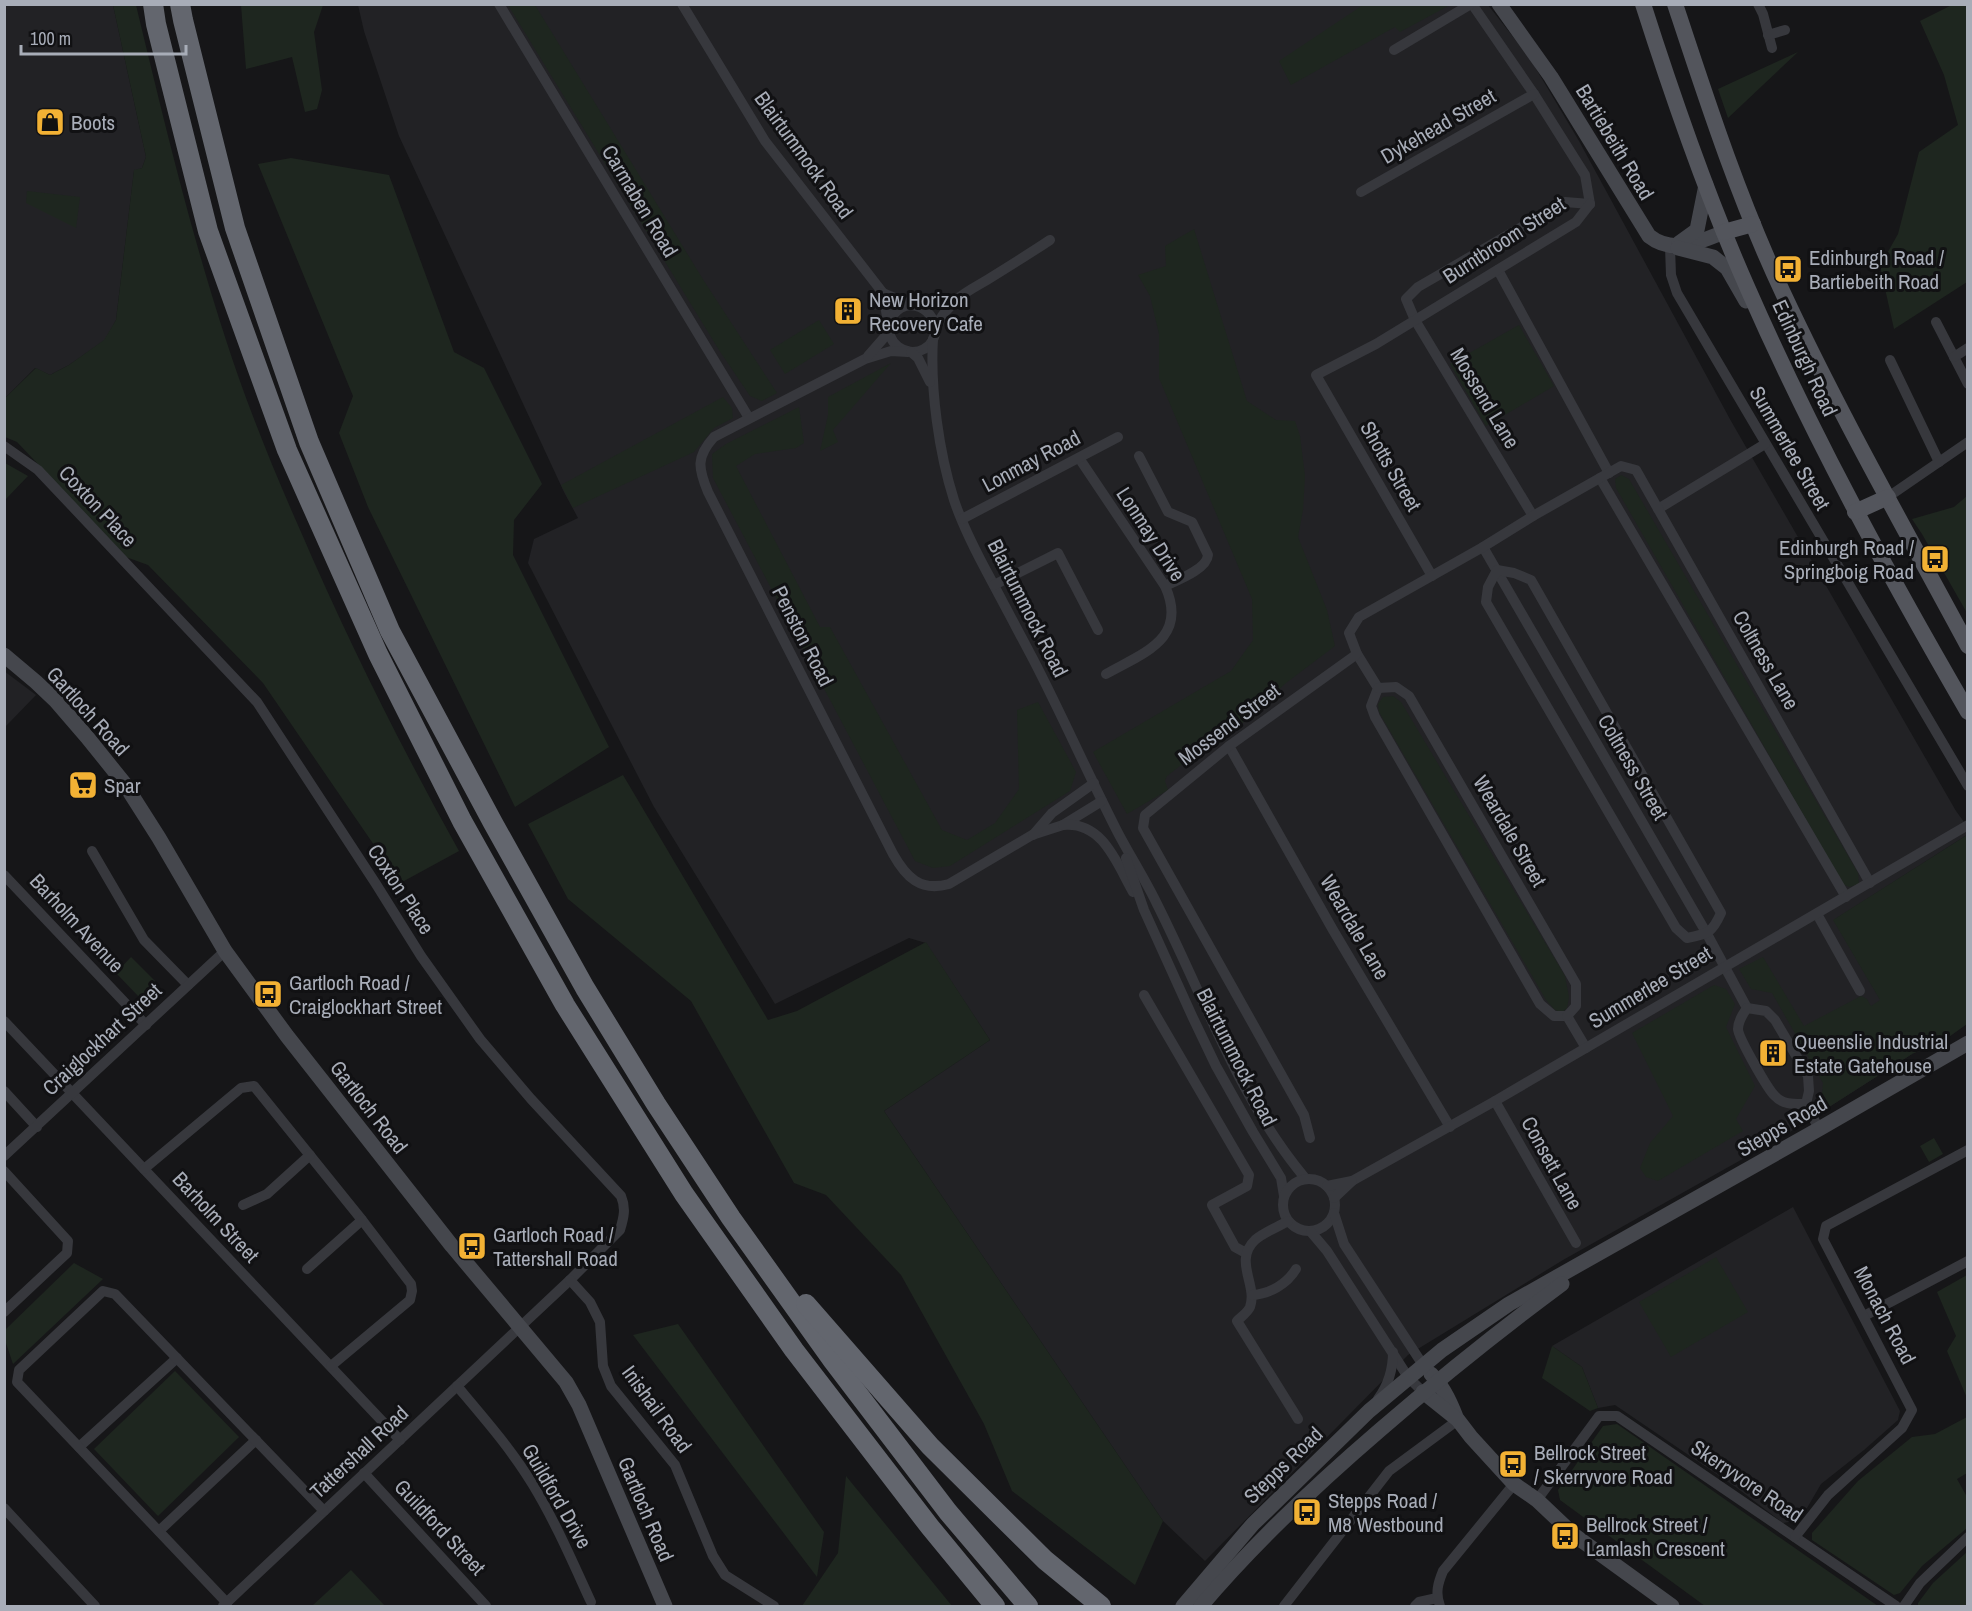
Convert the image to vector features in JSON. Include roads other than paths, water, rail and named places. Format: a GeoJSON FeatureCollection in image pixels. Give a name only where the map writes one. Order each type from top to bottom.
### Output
{"type":"FeatureCollection","features":[{"type":"Feature","properties":{"kind":"highway"},"geometry":{"type":"LineString","coordinates":[[153,4],[208,231],[287,450],[378,654],[462,821],[566,1005],[684,1194],[794,1350],[930,1527],[995,1606]]}},
{"type":"Feature","properties":{"kind":"highway"},"geometry":{"type":"LineString","coordinates":[[180,4],[235,228],[309,442],[390,631],[493,823],[585,987],[731,1218],[833,1360],[948,1512],[1028,1606]]}},
{"type":"Feature","properties":{"kind":"highway"},"geometry":{"type":"LineString","coordinates":[[731,1218],[930,1446],[1046,1560],[1101,1606]]}},
{"type":"Feature","properties":{"kind":"main road","name":"Bartiebeith Road"},"geometry":{"type":"LineString","coordinates":[[1499,4],[1551,77],[1646,233],[1654,240],[1672,247],[1713,257],[1727,268],[1744,296],[1757,327],[1771,340]]}},
{"type":"Feature","properties":{"kind":"main road","name":"Edinburgh Road"},"geometry":{"type":"LineString","coordinates":[[1643,4],[1675,102],[1706,185],[1771,340],[1856,512],[1968,712]]}},
{"type":"Feature","properties":{"kind":"main road","name":"Edinburgh Road"},"geometry":{"type":"LineString","coordinates":[[1675,4],[1718,134],[1782,292],[1968,646]]}},
{"type":"Feature","properties":{"kind":"main road"},"geometry":{"type":"LineString","coordinates":[[1672,247],[1697,230],[1706,185]]}},
{"type":"Feature","properties":{"kind":"main road"},"geometry":{"type":"LineString","coordinates":[[1672,247],[1707,239],[1753,224]]}},
{"type":"Feature","properties":{"kind":"main road"},"geometry":{"type":"LineString","coordinates":[[1856,512],[1888,497]]}},
{"type":"Feature","properties":{"kind":"main road","name":"Gartloch Road"},"geometry":{"type":"LineString","coordinates":[[4,656],[56,702],[124,783],[225,951],[287,1036],[452,1246],[566,1382],[579,1405],[665,1606]]}},
{"type":"Feature","properties":{"kind":"main road","name":"Stepps Road"},"geometry":{"type":"LineString","coordinates":[[1183,1606],[1253,1524],[1369,1411],[1442,1350],[1509,1305],[1968,1043]]}},
{"type":"Feature","properties":{"kind":"main road","name":"Stepps Road"},"geometry":{"type":"LineString","coordinates":[[1201,1606],[1271,1529],[1423,1392],[1511,1322],[1616,1245]]}},
{"type":"Feature","properties":{"kind":"main road"},"geometry":{"type":"LineString","coordinates":[[1423,1365],[1437,1380],[1458,1420],[1470,1437],[1514,1484],[1537,1500],[1574,1535],[1672,1606]]}},
{"type":"Feature","properties":{"kind":"main road"},"geometry":{"type":"LineString","coordinates":[[1423,1392],[1458,1420]]}},
{"type":"Feature","properties":{"kind":"street","name":"Carmaben Road"},"geometry":{"type":"LineString","coordinates":[[499,4],[748,418]]}},
{"type":"Feature","properties":{"kind":"street","name":"Blairtummock Road"},"geometry":{"type":"LineString","coordinates":[[682,4],[765,141],[883,293],[889,331]]}},
{"type":"Feature","properties":{"kind":"street"},"geometry":{"type":"LineString","coordinates":[[1394,50],[1472,4],[1534,94],[1585,175],[1590,204]]}},
{"type":"Feature","properties":{"kind":"street"},"geometry":{"type":"LineString","coordinates":[[1758,4],[1772,48]]}},
{"type":"Feature","properties":{"kind":"street"},"geometry":{"type":"LineString","coordinates":[[1768,35],[1785,30]]}},
{"type":"Feature","properties":{"kind":"street","name":"Dykehead Street"},"geometry":{"type":"LineString","coordinates":[[1361,192],[1534,94]]}},
{"type":"Feature","properties":{"kind":"street","name":"Burntbroom Street"},"geometry":{"type":"LineString","coordinates":[[1406,299],[1418,287],[1565,202],[1590,204]]}},
{"type":"Feature","properties":{"kind":"street","name":"Burntbroom Street"},"geometry":{"type":"LineString","coordinates":[[1316,375],[1376,344],[1576,222],[1590,204]]}},
{"type":"Feature","properties":{"kind":"street"},"geometry":{"type":"LineString","coordinates":[[865,359],[891,351],[923,350],[934,336],[944,314],[959,298],[1050,240]]}},
{"type":"Feature","properties":{"kind":"street","name":"Summerlee Street"},"geometry":{"type":"LineString","coordinates":[[1672,247],[1671,274],[1677,293],[1968,786]]}},
{"type":"Feature","properties":{"kind":"street"},"geometry":{"type":"LineString","coordinates":[[1498,270],[1605,475],[1846,897]]}},
{"type":"Feature","properties":{"kind":"street","name":"Blairtummock Road"},"geometry":{"type":"LineString","coordinates":[[883,293],[915,306]]}},
{"type":"Feature","properties":{"kind":"street"},"geometry":{"type":"LineString","coordinates":[[865,359],[889,331],[893,315],[899,310],[959,298]]}},
{"type":"Feature","properties":{"kind":"street","name":"Mossend Lane"},"geometry":{"type":"LineString","coordinates":[[1406,299],[1415,320],[1533,516]]}},
{"type":"Feature","properties":{"kind":"street"},"geometry":{"type":"LineString","coordinates":[[915,306],[933,317],[934,336]]}},
{"type":"Feature","properties":{"kind":"street"},"geometry":{"type":"LineString","coordinates":[[1936,322],[1968,384]]}},
{"type":"Feature","properties":{"kind":"street"},"geometry":{"type":"LineString","coordinates":[[889,331],[895,345],[910,352]]}},
{"type":"Feature","properties":{"kind":"street","name":"Blairtummock Road"},"geometry":{"type":"LineString","coordinates":[[934,336],[933,391],[949,480],[962,519],[1044,680],[1118,833],[1157,904],[1230,1059],[1266,1124],[1305,1178]]}},
{"type":"Feature","properties":{"kind":"street"},"geometry":{"type":"LineString","coordinates":[[1954,357],[1968,348]]}},
{"type":"Feature","properties":{"kind":"street","name":"Blairtummock Road"},"geometry":{"type":"LineString","coordinates":[[910,352],[923,365],[933,391]]}},
{"type":"Feature","properties":{"kind":"street","name":"Penston Road"},"geometry":{"type":"LineString","coordinates":[[865,359],[714,437],[706,446],[699,462],[704,484],[902,870],[921,883],[937,888],[943,886],[961,878],[1032,835],[1063,825],[1102,801]]}},
{"type":"Feature","properties":{"kind":"street"},"geometry":{"type":"LineString","coordinates":[[1890,360],[1939,462]]}},
{"type":"Feature","properties":{"kind":"street","name":"Shotts Street"},"geometry":{"type":"LineString","coordinates":[[1316,375],[1432,576]]}},
{"type":"Feature","properties":{"kind":"street","name":"Lonmay Road"},"geometry":{"type":"LineString","coordinates":[[962,519],[1118,437]]}},
{"type":"Feature","properties":{"kind":"street"},"geometry":{"type":"LineString","coordinates":[[1888,497],[1968,441]]}},
{"type":"Feature","properties":{"kind":"street"},"geometry":{"type":"LineString","coordinates":[[1658,509],[1765,444]]}},
{"type":"Feature","properties":{"kind":"street","name":"Coxton Place"},"geometry":{"type":"LineString","coordinates":[[4,446],[38,470],[257,702],[389,903],[421,956],[480,1039],[531,1099],[621,1196],[624,1219],[620,1230],[521,1326]]}},
{"type":"Feature","properties":{"kind":"street"},"geometry":{"type":"LineString","coordinates":[[1138,456],[1168,512],[1192,522],[1208,555],[1204,566],[1165,586]]}},
{"type":"Feature","properties":{"kind":"street","name":"Lonmay Drive"},"geometry":{"type":"LineString","coordinates":[[1078,459],[1165,586],[1172,604],[1172,614],[1166,634],[1157,644],[1106,674]]}},
{"type":"Feature","properties":{"kind":"street","name":"Coltness Lane"},"geometry":{"type":"LineString","coordinates":[[1605,475],[1621,466],[1636,470],[1870,883]]}},
{"type":"Feature","properties":{"kind":"street"},"geometry":{"type":"LineString","coordinates":[[1586,1048],[1567,1016],[1554,1017],[1540,1004],[1375,717],[1371,706],[1378,688],[1357,654],[1349,633],[1359,617],[1605,475]]}},
{"type":"Feature","properties":{"kind":"street","name":"Coltness Street"},"geometry":{"type":"LineString","coordinates":[[1483,547],[1748,1008]]}},
{"type":"Feature","properties":{"kind":"street"},"geometry":{"type":"LineString","coordinates":[[994,585],[1058,553],[1098,630]]}},
{"type":"Feature","properties":{"kind":"street"},"geometry":{"type":"LineString","coordinates":[[1497,570],[1514,573],[1531,580],[1537,590],[1721,913],[1714,928],[1707,934],[1687,938],[1676,928],[1486,602],[1488,587],[1497,570]]}},
{"type":"Feature","properties":{"kind":"street","name":"Mossend Street"},"geometry":{"type":"LineString","coordinates":[[1310,1138],[1304,1115],[1143,828],[1145,815],[1229,746],[1357,654]]}},
{"type":"Feature","properties":{"kind":"street","name":"Weardale Street"},"geometry":{"type":"LineString","coordinates":[[1378,688],[1396,687],[1409,696],[1576,984],[1578,998],[1576,1006],[1567,1016]]}},
{"type":"Feature","properties":{"kind":"street","name":"Weardale Lane"},"geometry":{"type":"LineString","coordinates":[[1229,746],[1333,930],[1450,1127]]}},
{"type":"Feature","properties":{"kind":"street","name":"Penston Road"},"geometry":{"type":"LineString","coordinates":[[1032,835],[1052,813],[1094,783]]}},
{"type":"Feature","properties":{"kind":"street"},"geometry":{"type":"LineString","coordinates":[[1063,825],[1086,827],[1103,840],[1144,910]]}},
{"type":"Feature","properties":{"kind":"street","name":"Summerlee Street"},"geometry":{"type":"LineString","coordinates":[[1352,1181],[1495,1101],[1968,825]]}},
{"type":"Feature","properties":{"kind":"street","name":"Blairtummock Road"},"geometry":{"type":"LineString","coordinates":[[1118,833],[1144,910],[1216,1066],[1281,1178],[1284,1196]]}},
{"type":"Feature","properties":{"kind":"street"},"geometry":{"type":"LineString","coordinates":[[92,851],[144,940],[188,985]]}},
{"type":"Feature","properties":{"kind":"street","name":"Barholm Avenue"},"geometry":{"type":"LineString","coordinates":[[4,875],[146,1025]]}},
{"type":"Feature","properties":{"kind":"street"},"geometry":{"type":"LineString","coordinates":[[1817,914],[1860,991]]}},
{"type":"Feature","properties":{"kind":"street","name":"Craiglockhart Street"},"geometry":{"type":"LineString","coordinates":[[4,1156],[225,951]]}},
{"type":"Feature","properties":{"kind":"street"},"geometry":{"type":"LineString","coordinates":[[1144,995],[1249,1175],[1247,1186],[1212,1205],[1234,1247],[1246,1253]]}},
{"type":"Feature","properties":{"kind":"street"},"geometry":{"type":"LineString","coordinates":[[1806,1104],[1786,1103],[1774,1096],[1738,1030],[1741,1016],[1748,1008],[1766,1011],[1775,1020],[1808,1076],[1809,1091],[1806,1104],[1819,1129]]}},
{"type":"Feature","properties":{"kind":"street","name":"Barholm Street"},"geometry":{"type":"LineString","coordinates":[[4,1021],[400,1440]]}},
{"type":"Feature","properties":{"kind":"street"},"geometry":{"type":"LineString","coordinates":[[144,1169],[241,1088],[254,1086],[411,1284],[410,1300],[331,1366]]}},
{"type":"Feature","properties":{"kind":"street"},"geometry":{"type":"LineString","coordinates":[[4,1091],[37,1126]]}},
{"type":"Feature","properties":{"kind":"street","name":"Consett Lane"},"geometry":{"type":"LineString","coordinates":[[1495,1101],[1576,1243]]}},
{"type":"Feature","properties":{"kind":"street","name":"Monach Road"},"geometry":{"type":"LineString","coordinates":[[1795,1537],[1828,1495],[1902,1428],[1912,1410],[1823,1239],[1826,1226],[1968,1150]]}},
{"type":"Feature","properties":{"kind":"street"},"geometry":{"type":"LineString","coordinates":[[243,1205],[267,1194],[310,1155]]}},
{"type":"Feature","properties":{"kind":"street"},"geometry":{"type":"LineString","coordinates":[[4,1171],[68,1241],[67,1253],[4,1312]]}},
{"type":"Feature","properties":{"kind":"street"},"geometry":{"type":"LineString","coordinates":[[1334,1213],[1321,1229],[1311,1232],[1298,1229],[1288,1221],[1282,1209],[1288,1187],[1305,1178],[1317,1179],[1327,1186],[1334,1198],[1334,1213],[1344,1244],[1423,1365]]}},
{"type":"Feature","properties":{"kind":"street"},"geometry":{"type":"LineString","coordinates":[[1327,1186],[1352,1181]]}},
{"type":"Feature","properties":{"kind":"street"},"geometry":{"type":"LineString","coordinates":[[1334,1198],[1352,1181]]}},
{"type":"Feature","properties":{"kind":"street"},"geometry":{"type":"LineString","coordinates":[[307,1269],[362,1220]]}},
{"type":"Feature","properties":{"kind":"street"},"geometry":{"type":"LineString","coordinates":[[1288,1221],[1255,1240],[1246,1253],[1247,1278],[1252,1295],[1250,1308],[1237,1321],[1298,1419]]}},
{"type":"Feature","properties":{"kind":"street"},"geometry":{"type":"LineString","coordinates":[[1311,1232],[1327,1251],[1408,1377],[1423,1392]]}},
{"type":"Feature","properties":{"kind":"street"},"geometry":{"type":"LineString","coordinates":[[1864,1316],[1968,1261]]}},
{"type":"Feature","properties":{"kind":"street"},"geometry":{"type":"LineString","coordinates":[[1252,1295],[1260,1295],[1278,1287],[1291,1278],[1296,1269]]}},
{"type":"Feature","properties":{"kind":"street","name":"Inishail Road"},"geometry":{"type":"LineString","coordinates":[[570,1280],[590,1302],[600,1322],[603,1366],[611,1386],[675,1465],[719,1566],[725,1575],[774,1606]]}},
{"type":"Feature","properties":{"kind":"street"},"geometry":{"type":"LineString","coordinates":[[225,1605],[159,1531],[17,1382],[20,1370],[103,1291],[115,1294],[324,1511]]}},
{"type":"Feature","properties":{"kind":"street","name":"Tattershall Road"},"geometry":{"type":"LineString","coordinates":[[225,1605],[521,1326]]}},
{"type":"Feature","properties":{"kind":"street"},"geometry":{"type":"LineString","coordinates":[[1369,1411],[1388,1382],[1393,1368],[1393,1351]]}},
{"type":"Feature","properties":{"kind":"street"},"geometry":{"type":"LineString","coordinates":[[79,1447],[177,1358]]}},
{"type":"Feature","properties":{"kind":"street","name":"Guildford Drive"},"geometry":{"type":"LineString","coordinates":[[457,1386],[501,1439],[533,1485],[558,1529],[591,1602]]}},
{"type":"Feature","properties":{"kind":"street","name":"Skerryvore Road"},"geometry":{"type":"LineString","coordinates":[[1537,1500],[1599,1416],[1617,1416],[1896,1606]]}},
{"type":"Feature","properties":{"kind":"street"},"geometry":{"type":"LineString","coordinates":[[1284,1606],[1389,1471],[1458,1420]]}},
{"type":"Feature","properties":{"kind":"street"},"geometry":{"type":"LineString","coordinates":[[159,1531],[256,1440]]}},
{"type":"Feature","properties":{"kind":"street","name":"Guildford Street"},"geometry":{"type":"LineString","coordinates":[[364,1473],[486,1606]]}},
{"type":"Feature","properties":{"kind":"street"},"geometry":{"type":"LineString","coordinates":[[1415,1606],[1419,1602],[1439,1602],[1437,1584],[1443,1571],[1514,1484]]}},
{"type":"Feature","properties":{"kind":"street"},"geometry":{"type":"LineString","coordinates":[[4,1508],[95,1606]]}},
{"type":"Feature","properties":{"kind":"street"},"geometry":{"type":"LineString","coordinates":[[1904,1606],[1920,1583],[1968,1537]]}},
{"type":"Feature","properties":{"kind":"place","name":"Boots"},"geometry":{"type":"Point","coordinates":[50,122]}},
{"type":"Feature","properties":{"kind":"place","name":"Edinburgh Road / Bartiebeith Road"},"geometry":{"type":"Point","coordinates":[1788,269]}},
{"type":"Feature","properties":{"kind":"place","name":"New Horizon Recovery Cafe"},"geometry":{"type":"Point","coordinates":[848,311]}},
{"type":"Feature","properties":{"kind":"place","name":"Edinburgh Road / Springboig Road"},"geometry":{"type":"Point","coordinates":[1935,559]}},
{"type":"Feature","properties":{"kind":"place","name":"Spar"},"geometry":{"type":"Point","coordinates":[83,785]}},
{"type":"Feature","properties":{"kind":"place","name":"Gartloch Road / Craiglockhart Street"},"geometry":{"type":"Point","coordinates":[268,994]}},
{"type":"Feature","properties":{"kind":"place","name":"Queenslie Industrial Estate Gatehouse"},"geometry":{"type":"Point","coordinates":[1773,1053]}},
{"type":"Feature","properties":{"kind":"place","name":"Gartloch Road / Tattershall Road"},"geometry":{"type":"Point","coordinates":[472,1246]}},
{"type":"Feature","properties":{"kind":"place","name":"Bellrock Street / Skerryvore Road"},"geometry":{"type":"Point","coordinates":[1513,1464]}},
{"type":"Feature","properties":{"kind":"place","name":"Stepps Road / M8 Westbound"},"geometry":{"type":"Point","coordinates":[1307,1512]}},
{"type":"Feature","properties":{"kind":"place","name":"Bellrock Street / Lamlash Crescent"},"geometry":{"type":"Point","coordinates":[1565,1536]}}]}
